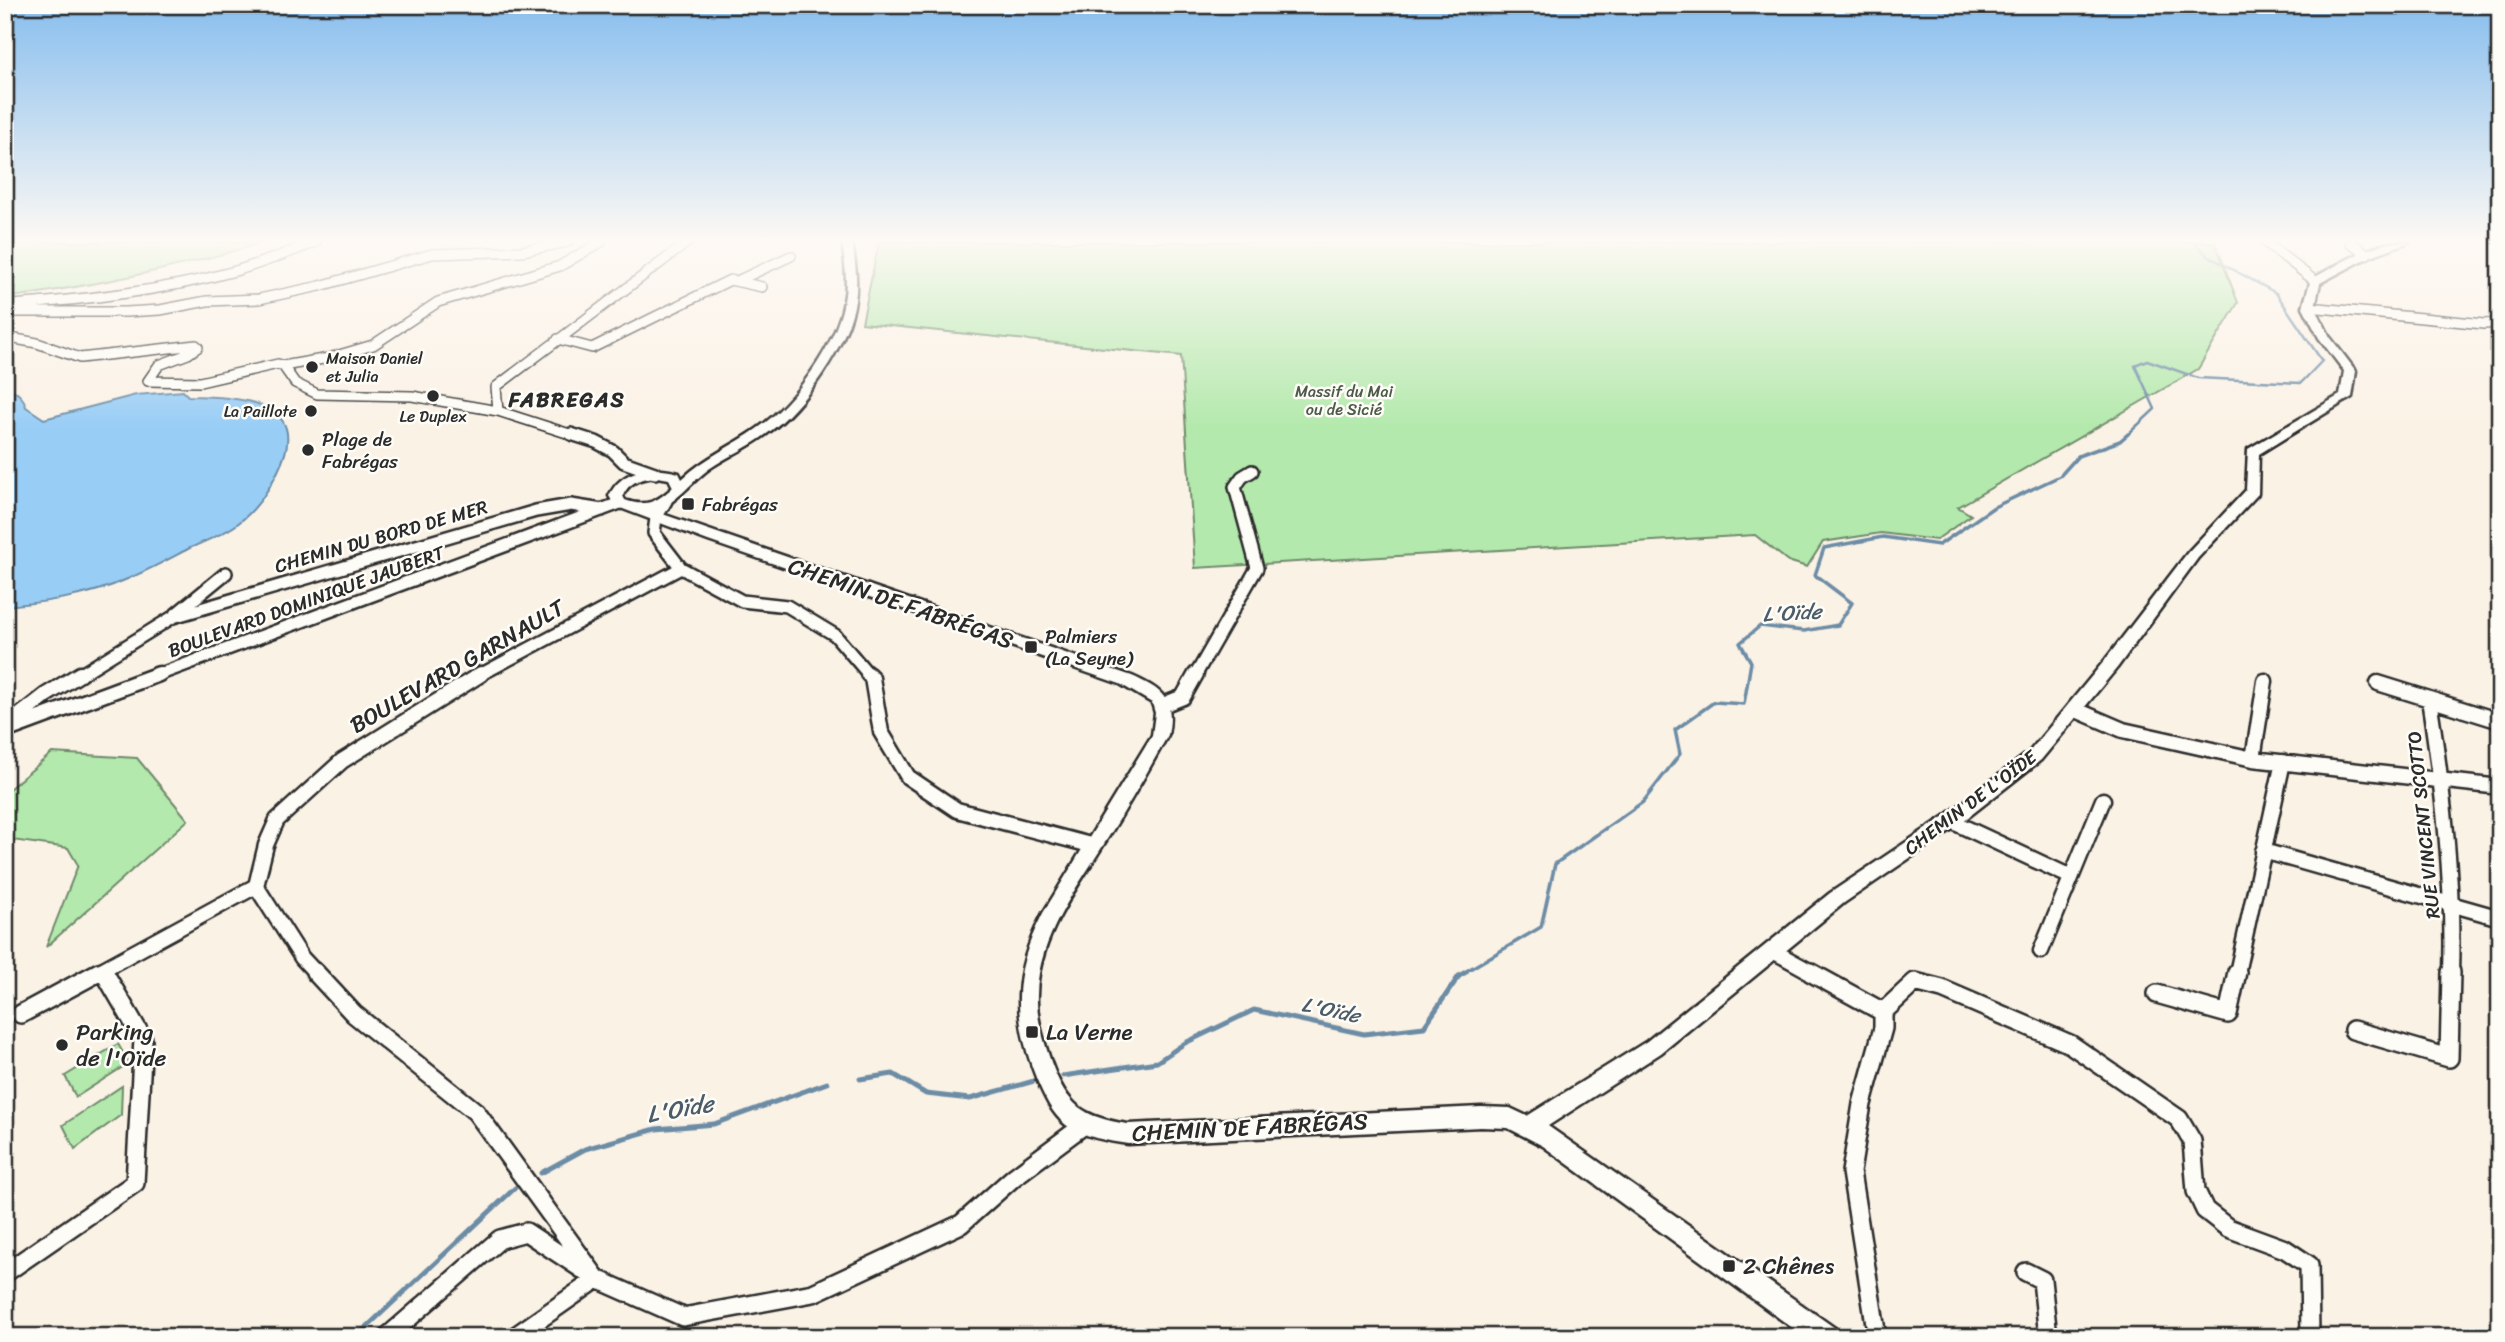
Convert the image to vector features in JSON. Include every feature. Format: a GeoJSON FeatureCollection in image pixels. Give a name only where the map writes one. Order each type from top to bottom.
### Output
{"type":"FeatureCollection","features":[{"type":"Feature","properties":{"kind":"street"},"geometry":{"type":"LineString","coordinates":[[5,312],[126,312],[188,305]]}},
{"type":"Feature","properties":{"kind":"street"},"geometry":{"type":"LineString","coordinates":[[5,337],[37,343],[80,358],[198,346],[192,352],[159,365],[148,381],[166,380],[172,384],[208,381],[224,374],[329,358],[373,345],[434,305]]}},
{"type":"Feature","properties":{"kind":"street"},"geometry":{"type":"LineString","coordinates":[[498,411],[496,387],[604,305]]}},
{"type":"Feature","properties":{"kind":"street"},"geometry":{"type":"LineString","coordinates":[[558,339],[592,348],[680,305]]}},
{"type":"Feature","properties":{"kind":"street"},"geometry":{"type":"LineString","coordinates":[[851,305],[845,326],[790,406],[773,424],[704,466],[673,494],[656,518],[654,533],[681,568],[742,601],[787,606],[835,635],[872,678],[881,732],[908,777],[957,810],[1094,846]]}},
{"type":"Feature","properties":{"kind":"street"},"geometry":{"type":"LineString","coordinates":[[2309,307],[2484,324],[2500,323]]}},
{"type":"Feature","properties":{"kind":"street","name":"CHEMIN DE L'OÏDE"},"geometry":{"type":"LineString","coordinates":[[1530,1126],[1654,1047],[1837,898],[1951,821],[2035,756],[2111,664],[2193,555],[2253,491],[2253,452],[2346,397],[2350,371],[2325,338],[2309,307]]}},
{"type":"Feature","properties":{"kind":"street"},"geometry":{"type":"LineString","coordinates":[[281,365],[295,383],[317,394],[412,396],[498,411],[559,428],[596,442],[613,451],[624,462],[627,468],[624,483],[616,492],[617,500],[627,506],[647,507],[673,494]]}},
{"type":"Feature","properties":{"kind":"street"},"geometry":{"type":"LineString","coordinates":[[624,462],[674,476],[673,494],[679,517],[688,529]]}},
{"type":"Feature","properties":{"kind":"street"},"geometry":{"type":"LineString","coordinates":[[624,483],[658,473],[704,466]]}},
{"type":"Feature","properties":{"kind":"street"},"geometry":{"type":"LineString","coordinates":[[1163,705],[1183,697],[1257,568],[1235,487],[1242,477],[1252,471]]}},
{"type":"Feature","properties":{"kind":"street","name":"CHEMIN DU BORD DE MER"},"geometry":{"type":"LineString","coordinates":[[173,617],[536,511],[571,505],[602,510]]}},
{"type":"Feature","properties":{"kind":"street","name":"CHEMIN DE FABRÉGAS"},"geometry":{"type":"LineString","coordinates":[[627,506],[1126,680],[1150,691],[1163,705],[1166,714],[1160,735],[1042,935],[1033,960],[1027,995],[1036,1048],[1055,1100],[1069,1117],[1084,1125],[1128,1135],[1481,1116],[1510,1118],[1530,1126],[1826,1337]]}},
{"type":"Feature","properties":{"kind":"street","name":"BOULEVARD DOMINIQUE JAUBERT"},"geometry":{"type":"LineString","coordinates":[[5,729],[602,510],[627,506]]}},
{"type":"Feature","properties":{"kind":"street","name":"BOULEVARD GARNAULT"},"geometry":{"type":"LineString","coordinates":[[256,886],[277,820],[342,761],[515,654],[681,568]]}},
{"type":"Feature","properties":{"kind":"street","name":"CHEMIN DU BORD DE MER"},"geometry":{"type":"LineString","coordinates":[[5,729],[46,695],[173,617],[226,573]]}},
{"type":"Feature","properties":{"kind":"street"},"geometry":{"type":"LineString","coordinates":[[2253,759],[2265,681]]}},
{"type":"Feature","properties":{"kind":"street"},"geometry":{"type":"LineString","coordinates":[[2378,683],[2500,721]]}},
{"type":"Feature","properties":{"kind":"street","name":"RUE VINCENT SCOTTO"},"geometry":{"type":"LineString","coordinates":[[2353,1030],[2449,1058],[2453,905],[2442,781],[2429,699]]}},
{"type":"Feature","properties":{"kind":"street"},"geometry":{"type":"LineString","coordinates":[[2074,709],[2123,730],[2253,759],[2500,786]]}},
{"type":"Feature","properties":{"kind":"street"},"geometry":{"type":"LineString","coordinates":[[2157,994],[2228,1014],[2283,762]]}},
{"type":"Feature","properties":{"kind":"street"},"geometry":{"type":"LineString","coordinates":[[2041,951],[2103,800]]}},
{"type":"Feature","properties":{"kind":"street"},"geometry":{"type":"LineString","coordinates":[[1951,821],[2071,877]]}},
{"type":"Feature","properties":{"kind":"street"},"geometry":{"type":"LineString","coordinates":[[2263,851],[2500,918]]}},
{"type":"Feature","properties":{"kind":"street"},"geometry":{"type":"LineString","coordinates":[[21,1014],[256,886],[302,958],[354,1014],[476,1112],[597,1279]]}},
{"type":"Feature","properties":{"kind":"street"},"geometry":{"type":"LineString","coordinates":[[1773,951],[1883,1012]]}},
{"type":"Feature","properties":{"kind":"street"},"geometry":{"type":"LineString","coordinates":[[5,1273],[135,1183],[143,1039],[103,969]]}},
{"type":"Feature","properties":{"kind":"street"},"geometry":{"type":"LineString","coordinates":[[1877,1337],[1851,1172],[1862,1104],[1884,1028],[1883,1012],[1914,982],[1942,989],[2070,1044],[2179,1119],[2190,1133],[2196,1195],[2206,1211],[2223,1225],[2297,1253],[2309,1265],[2310,1337]]}},
{"type":"Feature","properties":{"kind":"street"},"geometry":{"type":"LineString","coordinates":[[387,1337],[500,1239],[526,1232],[597,1279],[683,1317],[813,1293],[961,1224],[1014,1177],[1084,1125]]}},
{"type":"Feature","properties":{"kind":"street"},"geometry":{"type":"LineString","coordinates":[[2026,1272],[2042,1280],[2048,1337]]}},
{"type":"Feature","properties":{"kind":"street"},"geometry":{"type":"LineString","coordinates":[[514,1337],[597,1279]]}},
{"type":"Feature","properties":{"kind":"green space","name":"Massif du Mai ou de Sicié"},"geometry":{"type":"Polygon","coordinates":[[[866,305],[2237,305],[2198,369],[1958,507],[1971,515],[1936,540],[1881,533],[1823,542],[1807,567],[1788,561],[1755,535],[1195,568],[1181,356],[862,323],[866,305]]]}},
{"type":"Feature","properties":{"kind":"green space"},"geometry":{"type":"Polygon","coordinates":[[[52,753],[137,758],[188,820],[46,947],[78,865],[68,848],[5,839],[5,789],[9,789],[52,753]]]}},
{"type":"Feature","properties":{"kind":"green space"},"geometry":{"type":"Polygon","coordinates":[[[118,1044],[129,1063],[76,1097],[65,1076],[118,1044]]]}},
{"type":"Feature","properties":{"kind":"green space"},"geometry":{"type":"Polygon","coordinates":[[[122,1086],[121,1115],[75,1149],[63,1125],[122,1086]]]}},
{"type":"Feature","properties":{"kind":"water"},"geometry":{"type":"Polygon","coordinates":[[[5,386],[16,392],[26,407],[44,419],[136,395],[183,391],[188,396],[248,401],[279,416],[286,429],[287,447],[270,487],[260,501],[243,519],[225,532],[111,586],[66,598],[5,606],[5,386]]]}},
{"type":"Feature","properties":{"kind":"waterway","name":"L'Oïde"},"geometry":{"type":"LineString","coordinates":[[2126,436],[2155,409],[2135,365],[2147,360],[2198,378],[2301,383],[2322,361],[2284,305]]}},
{"type":"Feature","properties":{"kind":"waterway","name":"L'Oïde"},"geometry":{"type":"LineString","coordinates":[[1463,973],[1541,927],[1555,864],[1643,802],[1680,754],[1675,730],[1714,702],[1744,704],[1751,662],[1740,643],[1760,626],[1804,631],[1838,625],[1852,603],[1815,575],[1824,548],[1883,537],[1939,545],[1994,507],[2060,476],[2078,456],[2120,441],[2128,434]]}},
{"type":"Feature","properties":{"kind":"waterway","name":"L'Oïde"},"geometry":{"type":"LineString","coordinates":[[1063,1076],[1157,1062],[1185,1043],[1254,1010],[1364,1034],[1424,1027],[1459,976],[1466,972]]}},
{"type":"Feature","properties":{"kind":"waterway","name":"L'Oïde"},"geometry":{"type":"LineString","coordinates":[[860,1079],[893,1074],[926,1094],[970,1099],[1034,1081]]}},
{"type":"Feature","properties":{"kind":"waterway","name":"L'Oïde"},"geometry":{"type":"LineString","coordinates":[[541,1173],[585,1149],[656,1129],[714,1124],[827,1083]]}},
{"type":"Feature","properties":{"kind":"waterway","name":"L'Oïde"},"geometry":{"type":"LineString","coordinates":[[356,1337],[515,1188]]}},
{"type":"Feature","properties":{"kind":"place","name":"Maison Daniel et Julia"},"geometry":{"type":"Point","coordinates":[312,367]}},
{"type":"Feature","properties":{"kind":"place","name":"Le Duplex"},"geometry":{"type":"Point","coordinates":[433,396]}},
{"type":"Feature","properties":{"kind":"place","name":"La Paillote"},"geometry":{"type":"Point","coordinates":[311,411]}},
{"type":"Feature","properties":{"kind":"place","name":"Plage de Fabrégas"},"geometry":{"type":"Point","coordinates":[308,450]}},
{"type":"Feature","properties":{"kind":"place","name":"Fabrégas"},"geometry":{"type":"Point","coordinates":[688,504]}},
{"type":"Feature","properties":{"kind":"place","name":"Palmiers (La Seyne)"},"geometry":{"type":"Point","coordinates":[1031,647]}},
{"type":"Feature","properties":{"kind":"place","name":"La Verne"},"geometry":{"type":"Point","coordinates":[1032,1032]}},
{"type":"Feature","properties":{"kind":"place","name":"Parking de l'Oïde"},"geometry":{"type":"Point","coordinates":[62,1045]}},
{"type":"Feature","properties":{"kind":"place","name":"2 Chênes"},"geometry":{"type":"Point","coordinates":[1729,1266]}},
{"type":"Feature","properties":{"kind":"district","name":"FABREGAS"},"geometry":{"type":"Point","coordinates":[567,400]}}]}
